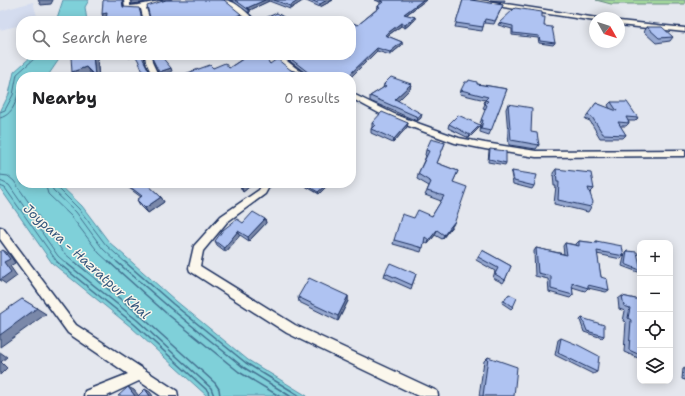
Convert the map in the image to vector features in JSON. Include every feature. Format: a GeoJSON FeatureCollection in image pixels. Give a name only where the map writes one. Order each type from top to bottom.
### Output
{"type":"FeatureCollection","features":[{"type":"Feature","properties":{"kind":"street"},"geometry":{"type":"LineString","coordinates":[[127,0],[127,8],[142,7],[168,0]]}},
{"type":"Feature","properties":{"kind":"street"},"geometry":{"type":"LineString","coordinates":[[226,0],[248,16]]}},
{"type":"Feature","properties":{"kind":"street"},"geometry":{"type":"LineString","coordinates":[[470,0],[589,18]]}},
{"type":"Feature","properties":{"kind":"street"},"geometry":{"type":"LineString","coordinates":[[142,7],[145,16]]}},
{"type":"Feature","properties":{"kind":"street"},"geometry":{"type":"LineString","coordinates":[[625,24],[685,30]]}},
{"type":"Feature","properties":{"kind":"street"},"geometry":{"type":"LineString","coordinates":[[149,60],[154,72]]}},
{"type":"Feature","properties":{"kind":"street"},"geometry":{"type":"LineString","coordinates":[[281,60],[297,72]]}},
{"type":"Feature","properties":{"kind":"street"},"geometry":{"type":"LineString","coordinates":[[356,98],[391,116],[417,126],[458,141],[485,146],[536,154],[685,153]]}},
{"type":"Feature","properties":{"kind":"street"},"geometry":{"type":"LineString","coordinates":[[264,188],[262,192],[224,219],[198,249],[194,268],[291,329],[432,396]]}},
{"type":"Feature","properties":{"kind":"street"},"geometry":{"type":"LineString","coordinates":[[0,231],[72,329],[172,396]]}},
{"type":"Feature","properties":{"kind":"street"},"geometry":{"type":"LineString","coordinates":[[90,396],[122,384],[139,375]]}},
{"type":"Feature","properties":{"kind":"shaded area"},"geometry":{"type":"Polygon","coordinates":[[[33,2],[37,16],[16,16],[16,26],[0,30],[0,11],[33,2]]]}},
{"type":"Feature","properties":{"kind":"green space"},"geometry":{"type":"Polygon","coordinates":[[[596,0],[685,0],[685,4],[611,4],[596,0]]]}},
{"type":"Feature","properties":{"kind":"water"},"geometry":{"type":"Polygon","coordinates":[[[63,0],[89,0],[85,7],[86,16],[58,16],[63,0]]]}},
{"type":"Feature","properties":{"kind":"water","name":"Joypara - Hazratpur Khal"},"geometry":{"type":"Polygon","coordinates":[[[27,60],[59,60],[50,72],[16,72],[16,188],[63,188],[82,206],[109,242],[176,301],[248,360],[307,396],[207,396],[131,327],[52,263],[0,188],[0,112],[9,94],[14,72],[27,60]]]}},
{"type":"Feature","properties":{"kind":"building"},"geometry":{"type":"Polygon","coordinates":[[[122,0],[123,7],[139,8],[141,16],[107,16],[107,13],[102,14],[103,1],[122,0]]]}},
{"type":"Feature","properties":{"kind":"building"},"geometry":{"type":"Polygon","coordinates":[[[166,0],[224,0],[241,14],[237,16],[150,16],[147,6],[166,0]]]}},
{"type":"Feature","properties":{"kind":"building"},"geometry":{"type":"Polygon","coordinates":[[[235,0],[265,0],[247,8],[250,9],[249,10],[235,0]]]}},
{"type":"Feature","properties":{"kind":"building"},"geometry":{"type":"Polygon","coordinates":[[[274,0],[299,0],[290,6],[274,0]]]}},
{"type":"Feature","properties":{"kind":"building"},"geometry":{"type":"Polygon","coordinates":[[[311,0],[327,0],[320,4],[311,0]]]}},
{"type":"Feature","properties":{"kind":"building"},"geometry":{"type":"Polygon","coordinates":[[[423,0],[404,14],[415,17],[405,25],[401,23],[385,35],[402,42],[390,52],[377,48],[352,72],[308,72],[292,60],[356,60],[356,24],[358,25],[380,7],[378,6],[383,2],[380,1],[423,0]]]}},
{"type":"Feature","properties":{"kind":"building"},"geometry":{"type":"Polygon","coordinates":[[[463,0],[503,5],[495,21],[485,19],[483,27],[456,23],[463,0]]]}},
{"type":"Feature","properties":{"kind":"building"},"geometry":{"type":"Polygon","coordinates":[[[515,8],[542,12],[542,17],[545,17],[544,26],[552,27],[555,43],[540,41],[539,36],[513,33],[513,26],[499,23],[515,8]]]}},
{"type":"Feature","properties":{"kind":"building"},"geometry":{"type":"Polygon","coordinates":[[[277,13],[282,16],[270,16],[277,13]]]}},
{"type":"Feature","properties":{"kind":"building"},"geometry":{"type":"Polygon","coordinates":[[[647,27],[662,27],[673,37],[659,38],[647,27]]]}},
{"type":"Feature","properties":{"kind":"building"},"geometry":{"type":"Polygon","coordinates":[[[71,60],[93,60],[95,72],[91,72],[86,67],[72,72],[71,60]]]}},
{"type":"Feature","properties":{"kind":"building"},"geometry":{"type":"Polygon","coordinates":[[[138,60],[144,60],[150,72],[143,72],[138,60]]]}},
{"type":"Feature","properties":{"kind":"building"},"geometry":{"type":"Polygon","coordinates":[[[153,60],[164,60],[171,68],[159,72],[153,60]]]}},
{"type":"Feature","properties":{"kind":"building"},"geometry":{"type":"Polygon","coordinates":[[[241,60],[267,60],[270,64],[278,60],[292,71],[296,72],[190,72],[210,65],[213,68],[225,63],[229,68],[241,60]]]}},
{"type":"Feature","properties":{"kind":"building"},"geometry":{"type":"Polygon","coordinates":[[[391,77],[411,84],[395,99],[422,114],[418,117],[370,96],[386,86],[384,84],[391,77]]]}},
{"type":"Feature","properties":{"kind":"building"},"geometry":{"type":"Polygon","coordinates":[[[469,80],[477,82],[477,84],[507,89],[491,131],[481,129],[483,120],[481,120],[487,105],[485,104],[488,101],[485,100],[488,97],[461,90],[465,82],[468,82],[469,80]]]}},
{"type":"Feature","properties":{"kind":"building"},"geometry":{"type":"Polygon","coordinates":[[[611,102],[627,102],[638,118],[626,117],[629,123],[618,122],[626,135],[603,134],[592,117],[587,115],[596,103],[617,111],[611,102]]]}},
{"type":"Feature","properties":{"kind":"building"},"geometry":{"type":"Polygon","coordinates":[[[508,104],[532,108],[531,132],[537,133],[539,145],[511,140],[508,104]]]}},
{"type":"Feature","properties":{"kind":"building"},"geometry":{"type":"Polygon","coordinates":[[[382,112],[408,123],[394,139],[371,129],[375,125],[372,123],[382,112]]]}},
{"type":"Feature","properties":{"kind":"building"},"geometry":{"type":"Polygon","coordinates":[[[458,115],[480,125],[470,135],[449,124],[458,115]]]}},
{"type":"Feature","properties":{"kind":"building"},"geometry":{"type":"Polygon","coordinates":[[[431,139],[445,143],[437,163],[458,171],[453,182],[467,187],[455,221],[444,235],[437,230],[429,240],[425,237],[423,248],[394,240],[402,214],[414,218],[418,210],[432,216],[444,196],[427,191],[431,182],[418,174],[429,151],[426,150],[431,139]]]}},
{"type":"Feature","properties":{"kind":"building"},"geometry":{"type":"Polygon","coordinates":[[[490,149],[506,151],[506,163],[489,159],[490,149]]]}},
{"type":"Feature","properties":{"kind":"building"},"geometry":{"type":"Polygon","coordinates":[[[556,169],[591,173],[594,189],[588,188],[593,202],[591,207],[558,200],[559,182],[557,182],[556,169]]]}},
{"type":"Feature","properties":{"kind":"building"},"geometry":{"type":"Polygon","coordinates":[[[512,171],[537,175],[534,186],[514,181],[512,171]]]}},
{"type":"Feature","properties":{"kind":"building"},"geometry":{"type":"Polygon","coordinates":[[[132,188],[151,188],[161,197],[145,208],[137,200],[142,196],[132,188]]]}},
{"type":"Feature","properties":{"kind":"building"},"geometry":{"type":"Polygon","coordinates":[[[311,188],[322,188],[318,192],[311,188]]]}},
{"type":"Feature","properties":{"kind":"building"},"geometry":{"type":"Polygon","coordinates":[[[253,212],[265,219],[248,237],[238,231],[224,248],[215,241],[223,230],[237,219],[243,223],[253,212]]]}},
{"type":"Feature","properties":{"kind":"building"},"geometry":{"type":"Polygon","coordinates":[[[579,241],[597,243],[596,241],[622,246],[624,256],[597,251],[601,277],[607,279],[609,290],[588,285],[588,288],[572,283],[573,295],[551,289],[551,276],[538,273],[536,248],[567,255],[565,243],[579,246],[579,241]]]}},
{"type":"Feature","properties":{"kind":"building"},"geometry":{"type":"Polygon","coordinates":[[[3,250],[10,259],[4,262],[11,272],[0,280],[0,252],[3,250]]]}},
{"type":"Feature","properties":{"kind":"building"},"geometry":{"type":"Polygon","coordinates":[[[482,250],[511,266],[505,280],[495,274],[498,268],[478,257],[482,250]]]}},
{"type":"Feature","properties":{"kind":"building"},"geometry":{"type":"Polygon","coordinates":[[[627,251],[637,252],[637,269],[625,264],[627,251]]]}},
{"type":"Feature","properties":{"kind":"building"},"geometry":{"type":"Polygon","coordinates":[[[390,263],[416,274],[412,285],[385,273],[390,263]]]}},
{"type":"Feature","properties":{"kind":"building"},"geometry":{"type":"Polygon","coordinates":[[[309,278],[348,296],[338,316],[298,297],[309,278]]]}},
{"type":"Feature","properties":{"kind":"building"},"geometry":{"type":"Polygon","coordinates":[[[509,294],[517,298],[513,307],[504,301],[509,294]]]}},
{"type":"Feature","properties":{"kind":"building"},"geometry":{"type":"Polygon","coordinates":[[[622,296],[637,299],[637,354],[629,350],[631,320],[628,318],[630,308],[624,306],[622,296]]]}},
{"type":"Feature","properties":{"kind":"building"},"geometry":{"type":"Polygon","coordinates":[[[22,299],[37,308],[0,335],[0,314],[22,299]]]}},
{"type":"Feature","properties":{"kind":"building"},"geometry":{"type":"Polygon","coordinates":[[[582,318],[604,325],[604,336],[587,331],[582,318]]]}},
{"type":"Feature","properties":{"kind":"building"},"geometry":{"type":"Polygon","coordinates":[[[561,338],[599,356],[597,372],[558,353],[561,338]]]}},
{"type":"Feature","properties":{"kind":"building"},"geometry":{"type":"Polygon","coordinates":[[[488,357],[517,367],[514,396],[483,396],[488,357]]]}},
{"type":"Feature","properties":{"kind":"building"},"geometry":{"type":"Polygon","coordinates":[[[128,387],[135,396],[118,396],[128,387]]]}},
{"type":"Feature","properties":{"kind":"building"},"geometry":{"type":"Polygon","coordinates":[[[145,389],[150,396],[138,396],[145,389]]]}}]}
